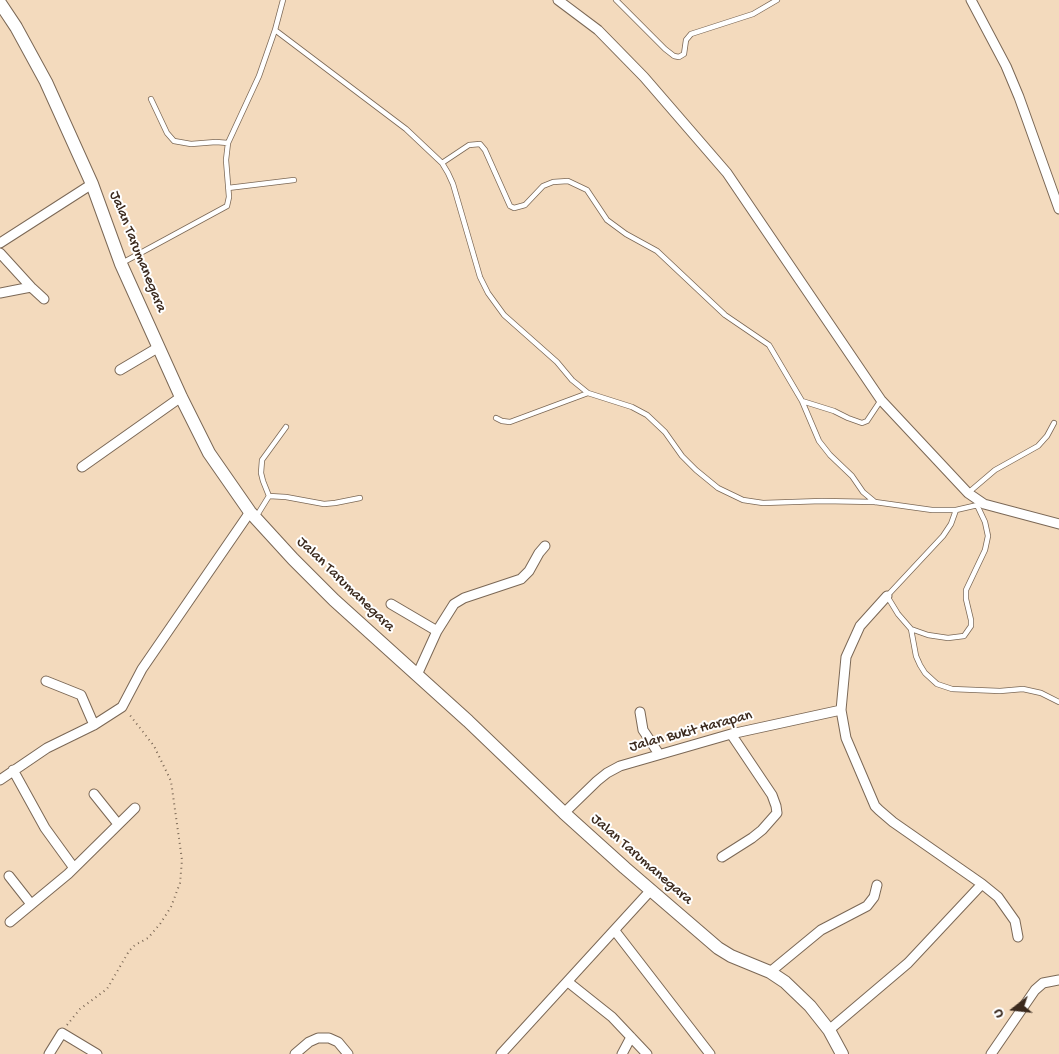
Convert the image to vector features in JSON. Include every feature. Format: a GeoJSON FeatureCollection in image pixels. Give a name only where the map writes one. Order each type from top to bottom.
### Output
{"type":"FeatureCollection","features":[{"type":"Feature","properties":{"kind":"street"},"geometry":{"type":"LineString","coordinates":[[558,0],[598,30],[644,77],[727,173],[881,400],[968,493],[981,504],[1059,524]]}},
{"type":"Feature","properties":{"kind":"street"},"geometry":{"type":"LineString","coordinates":[[971,0],[1002,59],[1019,97],[1059,209]]}},
{"type":"Feature","properties":{"kind":"street","name":"Jalan Tarumanegara"},"geometry":{"type":"LineString","coordinates":[[0,3],[16,27],[46,82],[92,184],[121,264],[181,397],[209,453],[252,515],[334,600],[468,721],[564,813],[651,890],[718,948],[740,960],[770,972],[785,982],[829,1030],[842,1054]]}},
{"type":"Feature","properties":{"kind":"street"},"geometry":{"type":"LineString","coordinates":[[0,243],[92,184]]}},
{"type":"Feature","properties":{"kind":"street"},"geometry":{"type":"LineString","coordinates":[[0,253],[44,299]]}},
{"type":"Feature","properties":{"kind":"street"},"geometry":{"type":"LineString","coordinates":[[0,293],[31,287]]}},
{"type":"Feature","properties":{"kind":"street"},"geometry":{"type":"LineString","coordinates":[[120,370],[159,347]]}},
{"type":"Feature","properties":{"kind":"street"},"geometry":{"type":"LineString","coordinates":[[82,467],[181,397]]}},
{"type":"Feature","properties":{"kind":"street"},"geometry":{"type":"LineString","coordinates":[[0,780],[47,748],[94,725],[122,706],[142,669],[252,515]]}},
{"type":"Feature","properties":{"kind":"street"},"geometry":{"type":"LineString","coordinates":[[418,675],[437,631],[452,606],[456,602],[521,578],[529,571],[539,553],[546,546]]}},
{"type":"Feature","properties":{"kind":"street"},"geometry":{"type":"LineString","coordinates":[[887,596],[860,626],[846,657],[841,710],[846,738],[875,806],[892,822],[998,897],[1015,921],[1018,937]]}},
{"type":"Feature","properties":{"kind":"street"},"geometry":{"type":"LineString","coordinates":[[391,604],[437,631]]}},
{"type":"Feature","properties":{"kind":"street"},"geometry":{"type":"LineString","coordinates":[[46,681],[81,695],[94,725]]}},
{"type":"Feature","properties":{"kind":"street","name":"Jalan Bukit Harapan"},"geometry":{"type":"LineString","coordinates":[[564,813],[607,773],[620,766],[731,734],[841,710]]}},
{"type":"Feature","properties":{"kind":"street"},"geometry":{"type":"LineString","coordinates":[[640,712],[644,730],[659,754]]}},
{"type":"Feature","properties":{"kind":"street"},"geometry":{"type":"LineString","coordinates":[[722,857],[762,830],[777,813],[772,795],[731,734]]}},
{"type":"Feature","properties":{"kind":"street"},"geometry":{"type":"LineString","coordinates":[[13,770],[45,828],[74,868]]}},
{"type":"Feature","properties":{"kind":"street"},"geometry":{"type":"LineString","coordinates":[[94,794],[118,824]]}},
{"type":"Feature","properties":{"kind":"street"},"geometry":{"type":"LineString","coordinates":[[10,922],[74,868],[135,808]]}},
{"type":"Feature","properties":{"kind":"street"},"geometry":{"type":"LineString","coordinates":[[9,876],[31,904]]}},
{"type":"Feature","properties":{"kind":"street"},"geometry":{"type":"LineString","coordinates":[[829,1030],[908,963],[982,884]]}},
{"type":"Feature","properties":{"kind":"street"},"geometry":{"type":"LineString","coordinates":[[770,972],[821,930],[867,906],[874,897],[877,885]]}},
{"type":"Feature","properties":{"kind":"street"},"geometry":{"type":"LineString","coordinates":[[500,1054],[651,890]]}},
{"type":"Feature","properties":{"kind":"street"},"geometry":{"type":"LineString","coordinates":[[615,931],[710,1054]]}},
{"type":"Feature","properties":{"kind":"street"},"geometry":{"type":"LineString","coordinates":[[991,1054],[1035,990],[1043,983],[1059,980]]}},
{"type":"Feature","properties":{"kind":"street"},"geometry":{"type":"LineString","coordinates":[[568,982],[612,1017],[647,1054]]}},
{"type":"Feature","properties":{"kind":"street"},"geometry":{"type":"LineString","coordinates":[[49,1054],[62,1033],[97,1054]]}},
{"type":"Feature","properties":{"kind":"street"},"geometry":{"type":"LineString","coordinates":[[622,1054],[631,1037]]}},
{"type":"Feature","properties":{"kind":"street"},"geometry":{"type":"LineString","coordinates":[[295,1054],[309,1042],[318,1038],[329,1038],[338,1042],[348,1054]]}},
{"type":"Feature","properties":{"kind":"lane"},"geometry":{"type":"LineString","coordinates":[[121,264],[224,208],[228,202],[226,160],[228,142],[248,102],[276,30],[283,0]]}},
{"type":"Feature","properties":{"kind":"lane"},"geometry":{"type":"LineString","coordinates":[[616,0],[665,49],[674,56],[679,57],[683,55],[686,40],[691,34],[753,14],[777,0]]}},
{"type":"Feature","properties":{"kind":"lane"},"geometry":{"type":"LineString","coordinates":[[276,30],[406,129],[442,163],[453,184],[480,277],[488,293],[504,315],[588,393],[632,407],[647,415],[665,432],[682,456],[718,488],[743,500],[763,503],[875,502],[932,510],[956,510],[981,504],[988,536],[985,550],[966,590],[971,620],[970,630],[964,636],[953,638],[928,635],[910,629]]}},
{"type":"Feature","properties":{"kind":"lane"},"geometry":{"type":"LineString","coordinates":[[151,99],[167,133],[174,141],[191,144],[228,142]]}},
{"type":"Feature","properties":{"kind":"lane"},"geometry":{"type":"LineString","coordinates":[[442,163],[469,145],[480,144],[485,150],[510,206],[514,208],[525,205],[543,186],[553,182],[568,182],[587,190],[606,220],[626,234],[657,251],[725,315],[769,344],[802,401],[824,448],[845,469],[862,492],[875,502]]}},
{"type":"Feature","properties":{"kind":"lane"},"geometry":{"type":"LineString","coordinates":[[228,188],[294,180]]}},
{"type":"Feature","properties":{"kind":"lane"},"geometry":{"type":"LineString","coordinates":[[496,418],[502,422],[510,422],[588,393]]}},
{"type":"Feature","properties":{"kind":"lane"},"geometry":{"type":"LineString","coordinates":[[802,401],[834,411],[862,423],[867,421],[881,400]]}},
{"type":"Feature","properties":{"kind":"lane"},"geometry":{"type":"LineString","coordinates":[[968,493],[995,470],[1038,446],[1047,436],[1054,422]]}},
{"type":"Feature","properties":{"kind":"lane"},"geometry":{"type":"LineString","coordinates":[[269,496],[263,481],[261,465],[265,455],[286,427]]}},
{"type":"Feature","properties":{"kind":"lane"},"geometry":{"type":"LineString","coordinates":[[252,515],[269,496]]}},
{"type":"Feature","properties":{"kind":"lane"},"geometry":{"type":"LineString","coordinates":[[269,496],[324,504],[360,498]]}},
{"type":"Feature","properties":{"kind":"lane"},"geometry":{"type":"LineString","coordinates":[[956,510],[951,524],[943,536],[887,596],[910,629],[920,665],[925,673],[937,684],[952,689],[1023,690],[1040,693],[1059,702]]}},
{"type":"Feature","properties":{"kind":"path"},"geometry":{"type":"LineString","coordinates":[[62,1033],[80,1009],[107,988],[129,951],[135,945],[148,938],[160,924],[171,907],[180,884],[182,860],[171,781],[154,746],[122,706]]}}]}
